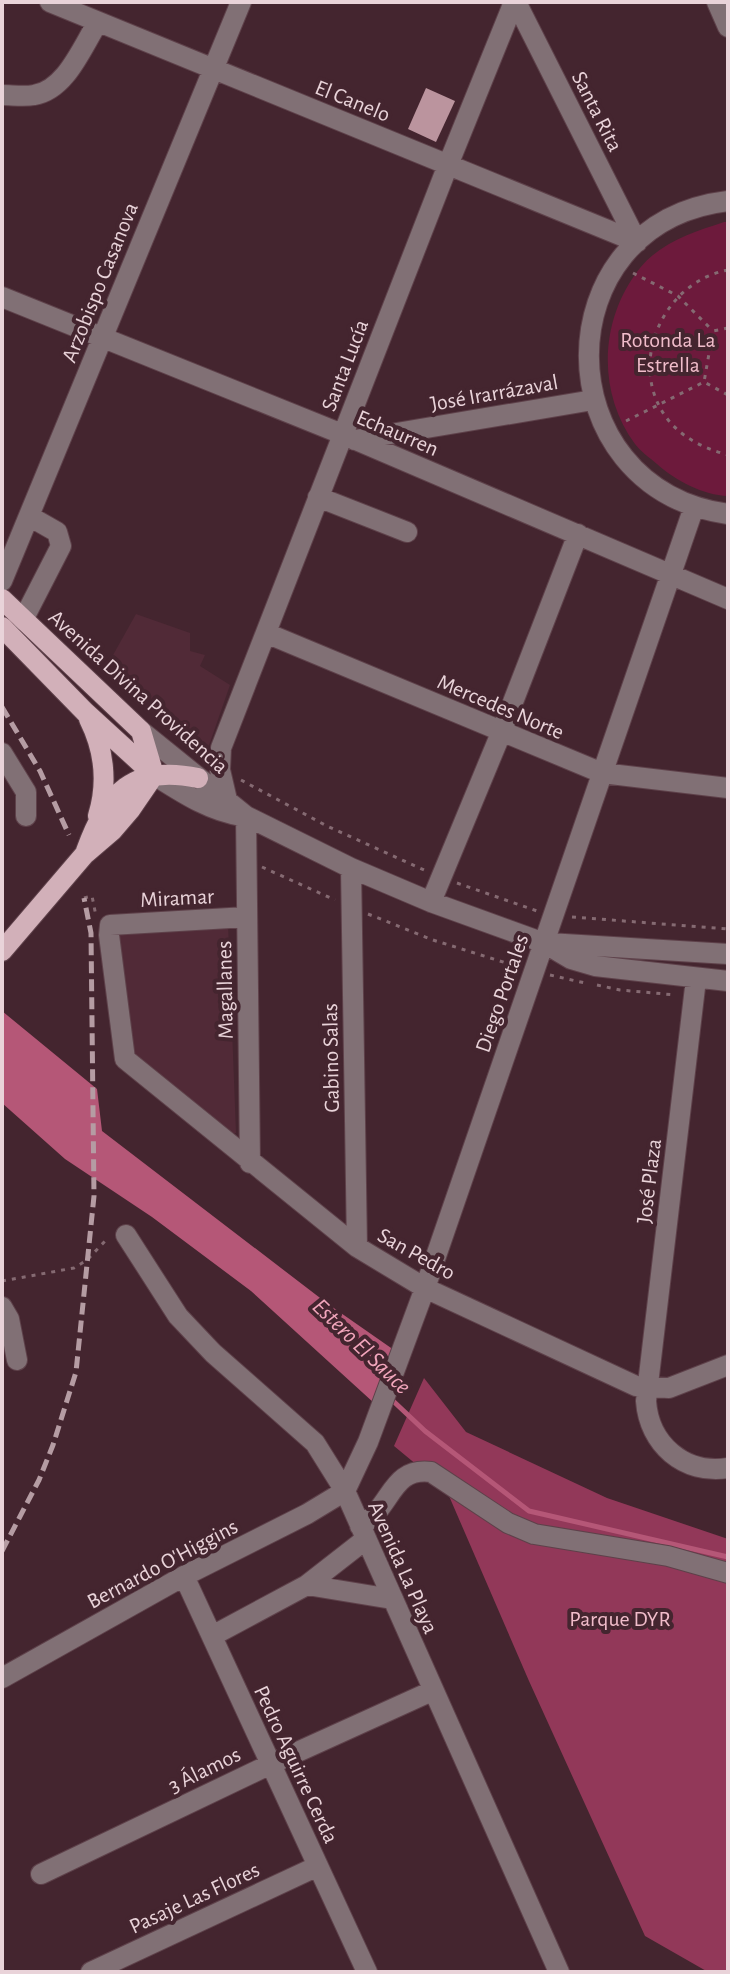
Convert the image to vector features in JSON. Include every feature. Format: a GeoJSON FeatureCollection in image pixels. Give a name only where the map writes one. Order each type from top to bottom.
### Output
{"type":"FeatureCollection","features":[{"type":"Feature","properties":{"kind":"main road","name":"Avenida Divina Providencia"},"geometry":{"type":"LineString","coordinates":[[2,599],[141,731]]}},
{"type":"Feature","properties":{"kind":"main road","name":"Avenida Divina Providencia"},"geometry":{"type":"LineString","coordinates":[[2,627],[85,712],[154,775]]}},
{"type":"Feature","properties":{"kind":"main road"},"geometry":{"type":"LineString","coordinates":[[84,855],[103,795],[103,765],[97,737],[85,712]]}},
{"type":"Feature","properties":{"kind":"main road"},"geometry":{"type":"LineString","coordinates":[[141,731],[154,775]]}},
{"type":"Feature","properties":{"kind":"main road"},"geometry":{"type":"LineString","coordinates":[[96,824],[127,784],[168,773],[193,775]]}},
{"type":"Feature","properties":{"kind":"main road"},"geometry":{"type":"LineString","coordinates":[[2,951],[84,855],[121,820],[154,775]]}},
{"type":"Feature","properties":{"kind":"street","name":"El Canelo"},"geometry":{"type":"LineString","coordinates":[[50,2],[637,242]]}},
{"type":"Feature","properties":{"kind":"street","name":"Arzobispo Casanova"},"geometry":{"type":"LineString","coordinates":[[2,581],[241,2]]}},
{"type":"Feature","properties":{"kind":"street","name":"Santa Lucía"},"geometry":{"type":"LineString","coordinates":[[227,800],[220,770],[221,748],[318,497],[349,437],[448,165],[515,2]]}},
{"type":"Feature","properties":{"kind":"street","name":"Santa Rita"},"geometry":{"type":"LineString","coordinates":[[515,2],[637,242]]}},
{"type":"Feature","properties":{"kind":"street"},"geometry":{"type":"LineString","coordinates":[[717,2],[728,27]]}},
{"type":"Feature","properties":{"kind":"street"},"geometry":{"type":"LineString","coordinates":[[2,95],[33,95],[47,91],[61,81],[98,22]]}},
{"type":"Feature","properties":{"kind":"street"},"geometry":{"type":"LineString","coordinates":[[728,201],[683,212],[637,242],[617,265],[597,302],[589,334],[588,367],[593,400],[610,438],[631,465],[663,492],[694,507],[728,514]]}},
{"type":"Feature","properties":{"kind":"street","name":"Echaurren"},"geometry":{"type":"LineString","coordinates":[[2,297],[349,437],[728,599]]}},
{"type":"Feature","properties":{"kind":"street","name":"José Irarrázaval"},"geometry":{"type":"LineString","coordinates":[[349,437],[593,400]]}},
{"type":"Feature","properties":{"kind":"street"},"geometry":{"type":"LineString","coordinates":[[318,497],[407,532]]}},
{"type":"Feature","properties":{"kind":"street","name":"Diego Portales"},"geometry":{"type":"LineString","coordinates":[[345,1491],[368,1442],[417,1311],[694,507]]}},
{"type":"Feature","properties":{"kind":"street"},"geometry":{"type":"LineString","coordinates":[[23,620],[61,546],[57,532],[29,516]]}},
{"type":"Feature","properties":{"kind":"street"},"geometry":{"type":"LineString","coordinates":[[431,902],[578,534]]}},
{"type":"Feature","properties":{"kind":"street","name":"Mercedes Norte"},"geometry":{"type":"LineString","coordinates":[[266,633],[602,773],[728,788]]}},
{"type":"Feature","properties":{"kind":"street","name":"Avenida Divina Providencia"},"geometry":{"type":"LineString","coordinates":[[141,731],[246,816],[351,868],[431,902],[544,943],[571,959],[695,988],[728,981]]}},
{"type":"Feature","properties":{"kind":"street"},"geometry":{"type":"LineString","coordinates":[[193,775],[221,748]]}},
{"type":"Feature","properties":{"kind":"street"},"geometry":{"type":"LineString","coordinates":[[2,753],[26,792],[26,816]]}},
{"type":"Feature","properties":{"kind":"street","name":"Avenida Divina Providencia"},"geometry":{"type":"LineString","coordinates":[[154,775],[192,799],[225,813],[246,816]]}},
{"type":"Feature","properties":{"kind":"street","name":"Magallanes"},"geometry":{"type":"LineString","coordinates":[[246,816],[250,1163]]}},
{"type":"Feature","properties":{"kind":"street","name":"Gabino Salas"},"geometry":{"type":"LineString","coordinates":[[351,868],[357,1247]]}},
{"type":"Feature","properties":{"kind":"street","name":"Miramar"},"geometry":{"type":"LineString","coordinates":[[125,1059],[110,925],[247,917]]}},
{"type":"Feature","properties":{"kind":"street","name":"Avenida Divina Providencia"},"geometry":{"type":"LineString","coordinates":[[544,943],[728,954]]}},
{"type":"Feature","properties":{"kind":"street","name":"José Plaza"},"geometry":{"type":"LineString","coordinates":[[695,988],[647,1389],[647,1413],[655,1435],[670,1453],[699,1468],[728,1468]]}},
{"type":"Feature","properties":{"kind":"street","name":"San Pedro"},"geometry":{"type":"LineString","coordinates":[[125,1059],[357,1247],[425,1288],[647,1389]]}},
{"type":"Feature","properties":{"kind":"street","name":"Avenida La Playa"},"geometry":{"type":"LineString","coordinates":[[126,1235],[178,1316],[213,1353],[315,1443],[345,1491],[559,1972]]}},
{"type":"Feature","properties":{"kind":"street"},"geometry":{"type":"LineString","coordinates":[[2,1307],[9,1319],[17,1360]]}},
{"type":"Feature","properties":{"kind":"street"},"geometry":{"type":"LineString","coordinates":[[647,1389],[669,1388],[728,1365]]}},
{"type":"Feature","properties":{"kind":"street"},"geometry":{"type":"LineString","coordinates":[[212,1636],[307,1585],[363,1532],[398,1481],[412,1473],[424,1471],[431,1472],[508,1523],[534,1534],[668,1556],[728,1573]]}},
{"type":"Feature","properties":{"kind":"street","name":"Bernardo O'Higgins"},"geometry":{"type":"LineString","coordinates":[[2,1678],[184,1576],[307,1514],[345,1491]]}},
{"type":"Feature","properties":{"kind":"street","name":"Pedro Aguirre Cerda"},"geometry":{"type":"LineString","coordinates":[[184,1576],[367,1972]]}},
{"type":"Feature","properties":{"kind":"street"},"geometry":{"type":"LineString","coordinates":[[307,1585],[392,1599]]}},
{"type":"Feature","properties":{"kind":"street","name":"3 Álamos"},"geometry":{"type":"LineString","coordinates":[[41,1874],[432,1691]]}},
{"type":"Feature","properties":{"kind":"street","name":"Pasaje Las Flores"},"geometry":{"type":"LineString","coordinates":[[91,1972],[318,1866]]}},
{"type":"Feature","properties":{"kind":"path"},"geometry":{"type":"LineString","coordinates":[[617,265],[678,296],[713,331]]}},
{"type":"Feature","properties":{"kind":"path"},"geometry":{"type":"LineString","coordinates":[[728,270],[711,274],[678,296],[659,325],[651,346],[651,382],[659,405],[670,422],[706,449],[728,455]]}},
{"type":"Feature","properties":{"kind":"path"},"geometry":{"type":"LineString","coordinates":[[713,331],[728,328]]}},
{"type":"Feature","properties":{"kind":"path"},"geometry":{"type":"LineString","coordinates":[[704,382],[713,331]]}},
{"type":"Feature","properties":{"kind":"path"},"geometry":{"type":"LineString","coordinates":[[626,421],[704,382]]}},
{"type":"Feature","properties":{"kind":"path"},"geometry":{"type":"LineString","coordinates":[[704,382],[728,395]]}},
{"type":"Feature","properties":{"kind":"path"},"geometry":{"type":"LineString","coordinates":[[246,860],[433,940],[534,972],[620,990],[695,988]]}},
{"type":"Feature","properties":{"kind":"path"},"geometry":{"type":"LineString","coordinates":[[2,1281],[74,1268],[87,1260],[108,1237],[117,1233],[126,1235]]}},
{"type":"Feature","properties":{"kind":"shaded area"},"geometry":{"type":"Polygon","coordinates":[[[136,614],[190,633],[190,651],[205,655],[200,666],[230,685],[206,754],[103,673],[136,614]]]}},
{"type":"Feature","properties":{"kind":"shaded area"},"geometry":{"type":"Polygon","coordinates":[[[228,923],[236,1133],[223,1134],[131,1053],[110,925],[228,923]]]}},
{"type":"Feature","properties":{"kind":"green space","name":"Rotonda La Estrella"},"geometry":{"type":"Polygon","coordinates":[[[728,222],[728,496],[709,493],[681,481],[637,447],[622,423],[614,401],[608,355],[617,309],[640,268],[668,245],[728,222]]]}},
{"type":"Feature","properties":{"kind":"green space","name":"Parque DYR"},"geometry":{"type":"Polygon","coordinates":[[[424,1378],[466,1432],[607,1498],[728,1539],[728,1972],[708,1972],[645,1936],[446,1489],[394,1446],[424,1378]]]}},
{"type":"Feature","properties":{"kind":"water"},"geometry":{"type":"Polygon","coordinates":[[[2,1011],[97,1089],[102,1131],[328,1304],[404,1357],[385,1413],[251,1291],[152,1217],[65,1159],[2,1103],[2,1011]]]}},
{"type":"Feature","properties":{"kind":"building"},"geometry":{"type":"Polygon","coordinates":[[[426,88],[455,101],[436,142],[408,129],[426,88]]]}},
{"type":"Feature","properties":{"kind":"waterway","name":"Estero El Sauce"},"geometry":{"type":"LineString","coordinates":[[391,1399],[425,1431],[529,1511],[728,1557]]}},
{"type":"Feature","properties":{"kind":"railway"},"geometry":{"type":"LineString","coordinates":[[2,707],[40,771],[69,835]]}},
{"type":"Feature","properties":{"kind":"railway"},"geometry":{"type":"LineString","coordinates":[[2,1551],[39,1480],[76,1372],[94,1196],[91,933],[84,898]]}}]}
